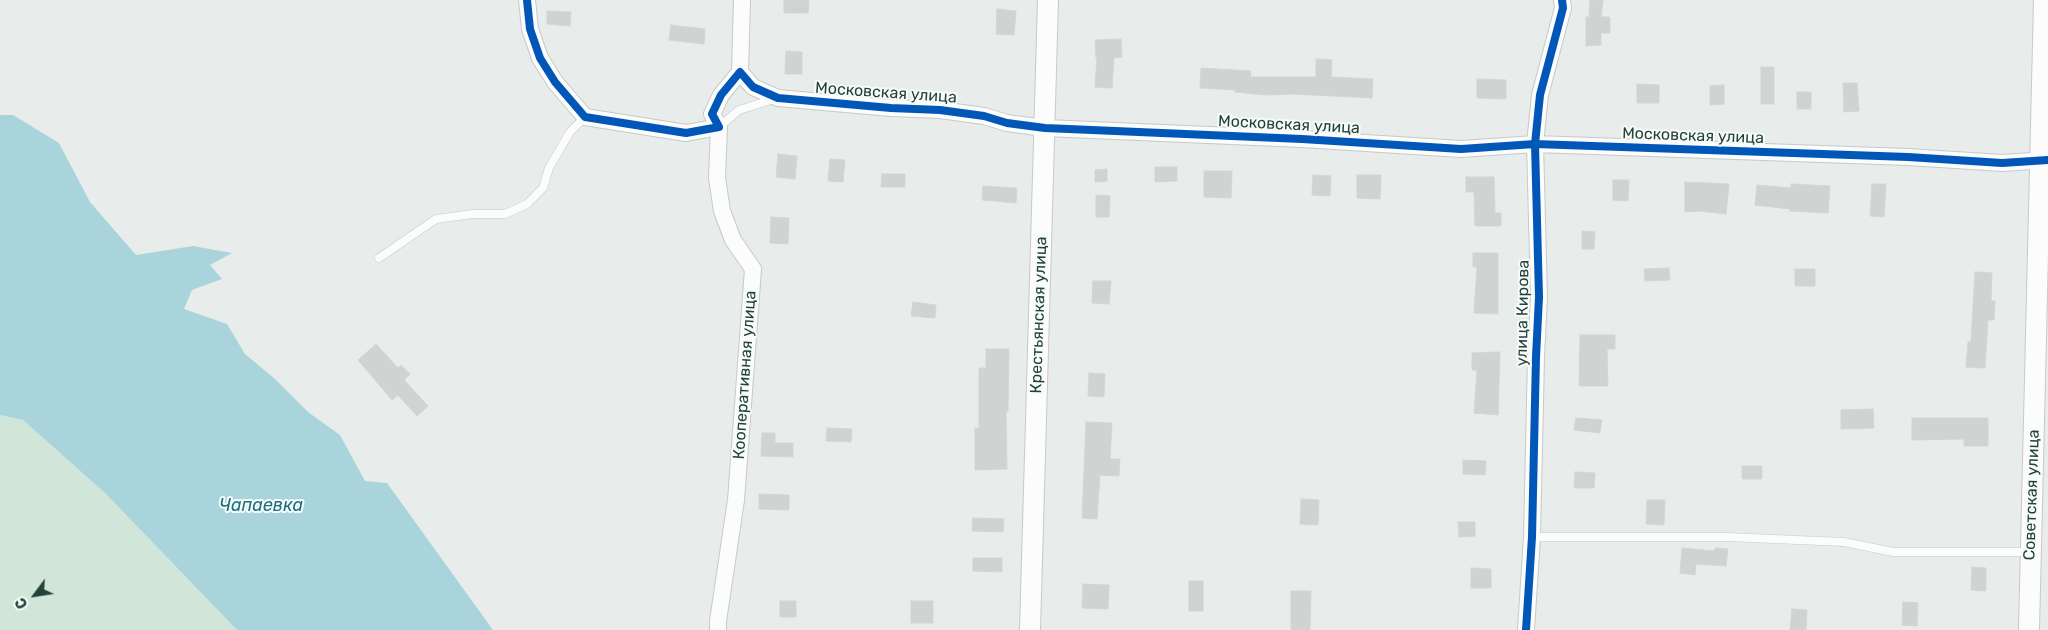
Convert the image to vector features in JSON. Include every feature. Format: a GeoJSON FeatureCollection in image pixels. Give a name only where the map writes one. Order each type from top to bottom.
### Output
{"type":"FeatureCollection","features":[{"type":"Feature","properties":{"kind":"street"},"geometry":{"type":"LineString","coordinates":[[527,0],[530,29],[540,58],[555,82],[585,117],[686,133],[719,127],[712,114],[721,95],[740,72],[742,0]]}},
{"type":"Feature","properties":{"kind":"street","name":"Крестьянская улица"},"geometry":{"type":"LineString","coordinates":[[1030,630],[1048,0]]}},
{"type":"Feature","properties":{"kind":"street","name":"улица Кирова"},"geometry":{"type":"LineString","coordinates":[[1526,630],[1532,536],[1539,297],[1535,144],[1540,95],[1563,8],[1562,0]]}},
{"type":"Feature","properties":{"kind":"street","name":"Советская улица"},"geometry":{"type":"LineString","coordinates":[[2029,630],[2044,160],[2044,0]]}},
{"type":"Feature","properties":{"kind":"street","name":"Московская улица"},"geometry":{"type":"LineString","coordinates":[[740,72],[753,88],[778,98],[891,108],[940,110],[984,116],[1007,123],[1044,128],[1302,139],[1461,149],[1535,144],[1908,157],[2002,163],[2044,160]]}},
{"type":"Feature","properties":{"kind":"street","name":"Кооперативная улица"},"geometry":{"type":"LineString","coordinates":[[718,630],[736,500],[753,269],[733,240],[722,211],[717,178],[719,127]]}},
{"type":"Feature","properties":{"kind":"lane"},"geometry":{"type":"LineString","coordinates":[[719,127],[740,110],[778,98]]}},
{"type":"Feature","properties":{"kind":"lane"},"geometry":{"type":"LineString","coordinates":[[379,258],[436,219],[473,214],[505,214],[527,204],[543,188],[549,168],[570,132],[585,117]]}},
{"type":"Feature","properties":{"kind":"lane"},"geometry":{"type":"LineString","coordinates":[[1532,536],[1727,537],[1844,542],[1893,552],[2030,552]]}},
{"type":"Feature","properties":{"kind":"green space"},"geometry":{"type":"Polygon","coordinates":[[[0,415],[23,420],[105,493],[237,630],[0,630],[0,415]]]}},
{"type":"Feature","properties":{"kind":"water","name":"Чапаевка"},"geometry":{"type":"Polygon","coordinates":[[[0,115],[13,115],[59,143],[90,202],[136,255],[193,246],[232,253],[210,265],[222,279],[192,290],[184,309],[227,324],[245,354],[275,379],[308,412],[340,435],[365,481],[387,483],[493,630],[237,630],[105,493],[23,420],[0,415],[0,115]]]}},
{"type":"Feature","properties":{"kind":"building"},"geometry":{"type":"Polygon","coordinates":[[[784,0],[809,0],[808,13],[784,13],[784,0]]]}},
{"type":"Feature","properties":{"kind":"building"},"geometry":{"type":"Polygon","coordinates":[[[1590,0],[1603,0],[1601,17],[1610,17],[1610,33],[1601,33],[1601,45],[1586,46],[1586,17],[1589,17],[1590,0]]]}},
{"type":"Feature","properties":{"kind":"building"},"geometry":{"type":"Polygon","coordinates":[[[997,9],[1016,11],[1014,35],[996,34],[997,9]]]}},
{"type":"Feature","properties":{"kind":"building"},"geometry":{"type":"Polygon","coordinates":[[[547,11],[571,12],[570,26],[547,24],[547,11]]]}},
{"type":"Feature","properties":{"kind":"building"},"geometry":{"type":"Polygon","coordinates":[[[671,25],[705,29],[704,44],[669,40],[671,25]]]}},
{"type":"Feature","properties":{"kind":"building"},"geometry":{"type":"Polygon","coordinates":[[[1121,39],[1122,57],[1114,58],[1112,88],[1095,87],[1097,58],[1095,40],[1121,39]]]}},
{"type":"Feature","properties":{"kind":"building"},"geometry":{"type":"Polygon","coordinates":[[[786,51],[802,52],[802,74],[785,74],[786,51]]]}},
{"type":"Feature","properties":{"kind":"building"},"geometry":{"type":"Polygon","coordinates":[[[1316,59],[1332,60],[1331,77],[1373,79],[1372,98],[1293,94],[1265,95],[1235,92],[1235,90],[1200,88],[1201,68],[1251,71],[1250,77],[1316,77],[1316,59]]]}},
{"type":"Feature","properties":{"kind":"building"},"geometry":{"type":"Polygon","coordinates":[[[1761,67],[1774,67],[1774,104],[1761,104],[1761,67]]]}},
{"type":"Feature","properties":{"kind":"building"},"geometry":{"type":"Polygon","coordinates":[[[1477,79],[1506,80],[1506,99],[1477,98],[1477,79]]]}},
{"type":"Feature","properties":{"kind":"building"},"geometry":{"type":"Polygon","coordinates":[[[1843,83],[1857,83],[1859,111],[1844,112],[1843,83]]]}},
{"type":"Feature","properties":{"kind":"building"},"geometry":{"type":"Polygon","coordinates":[[[1637,84],[1659,85],[1659,103],[1637,103],[1637,84]]]}},
{"type":"Feature","properties":{"kind":"building"},"geometry":{"type":"Polygon","coordinates":[[[1724,85],[1724,104],[1710,105],[1710,86],[1724,85]]]}},
{"type":"Feature","properties":{"kind":"building"},"geometry":{"type":"Polygon","coordinates":[[[1797,92],[1811,92],[1811,109],[1797,109],[1797,92]]]}},
{"type":"Feature","properties":{"kind":"building"},"geometry":{"type":"Polygon","coordinates":[[[778,154],[797,156],[795,179],[776,177],[778,154]]]}},
{"type":"Feature","properties":{"kind":"building"},"geometry":{"type":"Polygon","coordinates":[[[830,159],[845,160],[843,182],[828,181],[830,159]]]}},
{"type":"Feature","properties":{"kind":"building"},"geometry":{"type":"Polygon","coordinates":[[[1155,167],[1177,167],[1177,181],[1155,182],[1155,167]]]}},
{"type":"Feature","properties":{"kind":"building"},"geometry":{"type":"Polygon","coordinates":[[[1107,169],[1107,181],[1095,182],[1095,170],[1107,169]]]}},
{"type":"Feature","properties":{"kind":"building"},"geometry":{"type":"Polygon","coordinates":[[[1204,171],[1232,171],[1231,198],[1204,197],[1204,171]]]}},
{"type":"Feature","properties":{"kind":"building"},"geometry":{"type":"Polygon","coordinates":[[[882,174],[905,174],[905,187],[881,187],[882,174]]]}},
{"type":"Feature","properties":{"kind":"building"},"geometry":{"type":"Polygon","coordinates":[[[1313,175],[1331,176],[1330,196],[1312,195],[1313,175]]]}},
{"type":"Feature","properties":{"kind":"building"},"geometry":{"type":"Polygon","coordinates":[[[1357,175],[1381,175],[1380,199],[1357,198],[1357,175]]]}},
{"type":"Feature","properties":{"kind":"building"},"geometry":{"type":"Polygon","coordinates":[[[1466,177],[1494,177],[1495,213],[1501,213],[1501,226],[1475,226],[1474,192],[1466,192],[1466,177]]]}},
{"type":"Feature","properties":{"kind":"building"},"geometry":{"type":"Polygon","coordinates":[[[1613,180],[1629,180],[1628,201],[1613,200],[1613,180]]]}},
{"type":"Feature","properties":{"kind":"building"},"geometry":{"type":"Polygon","coordinates":[[[1685,182],[1729,184],[1726,214],[1700,211],[1685,212],[1685,182]]]}},
{"type":"Feature","properties":{"kind":"building"},"geometry":{"type":"Polygon","coordinates":[[[1791,184],[1830,186],[1828,213],[1790,211],[1790,209],[1755,205],[1757,185],[1791,188],[1791,184]]]}},
{"type":"Feature","properties":{"kind":"building"},"geometry":{"type":"Polygon","coordinates":[[[1872,184],[1886,184],[1884,217],[1870,216],[1872,184]]]}},
{"type":"Feature","properties":{"kind":"building"},"geometry":{"type":"Polygon","coordinates":[[[983,186],[1017,188],[1016,203],[982,200],[983,186]]]}},
{"type":"Feature","properties":{"kind":"building"},"geometry":{"type":"Polygon","coordinates":[[[1096,195],[1110,196],[1109,217],[1096,217],[1096,195]]]}},
{"type":"Feature","properties":{"kind":"building"},"geometry":{"type":"Polygon","coordinates":[[[771,217],[789,218],[788,244],[770,243],[771,217]]]}},
{"type":"Feature","properties":{"kind":"building"},"geometry":{"type":"Polygon","coordinates":[[[1582,231],[1595,232],[1594,249],[1582,249],[1582,231]]]}},
{"type":"Feature","properties":{"kind":"building"},"geometry":{"type":"Polygon","coordinates":[[[1473,253],[1498,253],[1498,314],[1474,313],[1477,267],[1473,267],[1473,253]]]}},
{"type":"Feature","properties":{"kind":"building"},"geometry":{"type":"Polygon","coordinates":[[[1669,268],[1670,280],[1645,281],[1644,269],[1669,268]]]}},
{"type":"Feature","properties":{"kind":"building"},"geometry":{"type":"Polygon","coordinates":[[[1795,269],[1815,269],[1815,286],[1795,286],[1795,269]]]}},
{"type":"Feature","properties":{"kind":"building"},"geometry":{"type":"Polygon","coordinates":[[[1975,272],[1992,273],[1991,301],[1995,301],[1994,320],[1988,320],[1985,368],[1966,367],[1968,342],[1971,342],[1975,272]]]}},
{"type":"Feature","properties":{"kind":"building"},"geometry":{"type":"Polygon","coordinates":[[[1093,281],[1111,281],[1109,304],[1092,303],[1093,281]]]}},
{"type":"Feature","properties":{"kind":"building"},"geometry":{"type":"Polygon","coordinates":[[[913,302],[936,305],[935,318],[911,316],[913,302]]]}},
{"type":"Feature","properties":{"kind":"building"},"geometry":{"type":"Polygon","coordinates":[[[1580,335],[1615,335],[1615,349],[1607,349],[1608,386],[1579,386],[1580,335]]]}},
{"type":"Feature","properties":{"kind":"building"},"geometry":{"type":"Polygon","coordinates":[[[376,344],[398,368],[401,365],[410,374],[404,380],[428,406],[417,416],[398,395],[392,400],[358,360],[376,344]]]}},
{"type":"Feature","properties":{"kind":"building"},"geometry":{"type":"Polygon","coordinates":[[[986,349],[1009,349],[1008,411],[1006,411],[1007,469],[975,470],[975,428],[979,428],[979,368],[986,368],[986,349]]]}},
{"type":"Feature","properties":{"kind":"building"},"geometry":{"type":"Polygon","coordinates":[[[1500,352],[1498,415],[1474,413],[1477,370],[1472,370],[1472,353],[1500,352]]]}},
{"type":"Feature","properties":{"kind":"building"},"geometry":{"type":"Polygon","coordinates":[[[1089,373],[1105,374],[1104,397],[1088,396],[1089,373]]]}},
{"type":"Feature","properties":{"kind":"building"},"geometry":{"type":"Polygon","coordinates":[[[1873,409],[1874,428],[1841,429],[1841,410],[1873,409]]]}},
{"type":"Feature","properties":{"kind":"building"},"geometry":{"type":"Polygon","coordinates":[[[1576,418],[1602,420],[1600,433],[1574,430],[1576,418]]]}},
{"type":"Feature","properties":{"kind":"building"},"geometry":{"type":"Polygon","coordinates":[[[1912,418],[1988,418],[1988,446],[1964,446],[1964,439],[1912,440],[1912,418]]]}},
{"type":"Feature","properties":{"kind":"building"},"geometry":{"type":"Polygon","coordinates":[[[1086,422],[1112,423],[1110,459],[1120,459],[1119,476],[1100,475],[1097,519],[1082,518],[1086,422]]]}},
{"type":"Feature","properties":{"kind":"building"},"geometry":{"type":"Polygon","coordinates":[[[827,428],[852,429],[851,442],[826,441],[827,428]]]}},
{"type":"Feature","properties":{"kind":"building"},"geometry":{"type":"Polygon","coordinates":[[[762,433],[775,433],[775,443],[793,443],[793,457],[761,456],[762,433]]]}},
{"type":"Feature","properties":{"kind":"building"},"geometry":{"type":"Polygon","coordinates":[[[1463,460],[1486,461],[1485,475],[1463,474],[1463,460]]]}},
{"type":"Feature","properties":{"kind":"building"},"geometry":{"type":"Polygon","coordinates":[[[1742,466],[1762,466],[1762,479],[1742,479],[1742,466]]]}},
{"type":"Feature","properties":{"kind":"building"},"geometry":{"type":"Polygon","coordinates":[[[1575,472],[1595,473],[1594,488],[1574,488],[1575,472]]]}},
{"type":"Feature","properties":{"kind":"building"},"geometry":{"type":"Polygon","coordinates":[[[759,494],[789,495],[789,510],[759,509],[759,494]]]}},
{"type":"Feature","properties":{"kind":"building"},"geometry":{"type":"Polygon","coordinates":[[[1301,499],[1319,500],[1318,525],[1300,524],[1301,499]]]}},
{"type":"Feature","properties":{"kind":"building"},"geometry":{"type":"Polygon","coordinates":[[[1647,500],[1665,500],[1664,525],[1646,524],[1647,500]]]}},
{"type":"Feature","properties":{"kind":"building"},"geometry":{"type":"Polygon","coordinates":[[[973,518],[1004,519],[1003,532],[972,531],[973,518]]]}},
{"type":"Feature","properties":{"kind":"building"},"geometry":{"type":"Polygon","coordinates":[[[1458,522],[1475,522],[1475,536],[1459,537],[1458,522]]]}},
{"type":"Feature","properties":{"kind":"building"},"geometry":{"type":"Polygon","coordinates":[[[1682,548],[1715,551],[1715,548],[1728,549],[1726,566],[1696,564],[1695,575],[1680,573],[1682,548]]]}},
{"type":"Feature","properties":{"kind":"building"},"geometry":{"type":"Polygon","coordinates":[[[973,558],[1002,558],[1002,572],[973,571],[973,558]]]}},
{"type":"Feature","properties":{"kind":"building"},"geometry":{"type":"Polygon","coordinates":[[[1972,567],[1986,568],[1986,591],[1971,590],[1972,567]]]}},
{"type":"Feature","properties":{"kind":"building"},"geometry":{"type":"Polygon","coordinates":[[[1471,568],[1491,569],[1491,588],[1471,588],[1471,568]]]}},
{"type":"Feature","properties":{"kind":"building"},"geometry":{"type":"Polygon","coordinates":[[[1189,581],[1203,581],[1203,611],[1189,611],[1189,581]]]}},
{"type":"Feature","properties":{"kind":"building"},"geometry":{"type":"Polygon","coordinates":[[[1083,584],[1109,585],[1108,609],[1082,608],[1083,584]]]}},
{"type":"Feature","properties":{"kind":"building"},"geometry":{"type":"Polygon","coordinates":[[[1291,591],[1311,591],[1310,630],[1291,630],[1291,591]]]}},
{"type":"Feature","properties":{"kind":"building"},"geometry":{"type":"Polygon","coordinates":[[[780,601],[796,601],[796,617],[780,617],[780,601]]]}},
{"type":"Feature","properties":{"kind":"building"},"geometry":{"type":"Polygon","coordinates":[[[911,601],[933,601],[933,623],[911,623],[911,601]]]}},
{"type":"Feature","properties":{"kind":"building"},"geometry":{"type":"Polygon","coordinates":[[[1903,602],[1918,603],[1917,626],[1902,625],[1903,602]]]}},
{"type":"Feature","properties":{"kind":"building"},"geometry":{"type":"Polygon","coordinates":[[[1792,609],[1807,610],[1806,630],[1790,630],[1792,609]]]}},
{"type":"Feature","properties":{"kind":"cycle path"},"geometry":{"type":"LineString","coordinates":[[527,0],[530,29],[540,58],[555,82],[585,117],[686,133],[719,127],[712,114],[721,95],[740,72],[753,87],[778,98],[891,108],[940,110],[984,116],[1007,123],[1045,128],[1302,139],[1461,149],[1535,144],[1908,157],[2002,163],[2048,160]]}},
{"type":"Feature","properties":{"kind":"cycle path"},"geometry":{"type":"LineString","coordinates":[[1526,630],[1532,537],[1539,297],[1535,144],[1540,95],[1563,8],[1562,0]]}}]}
